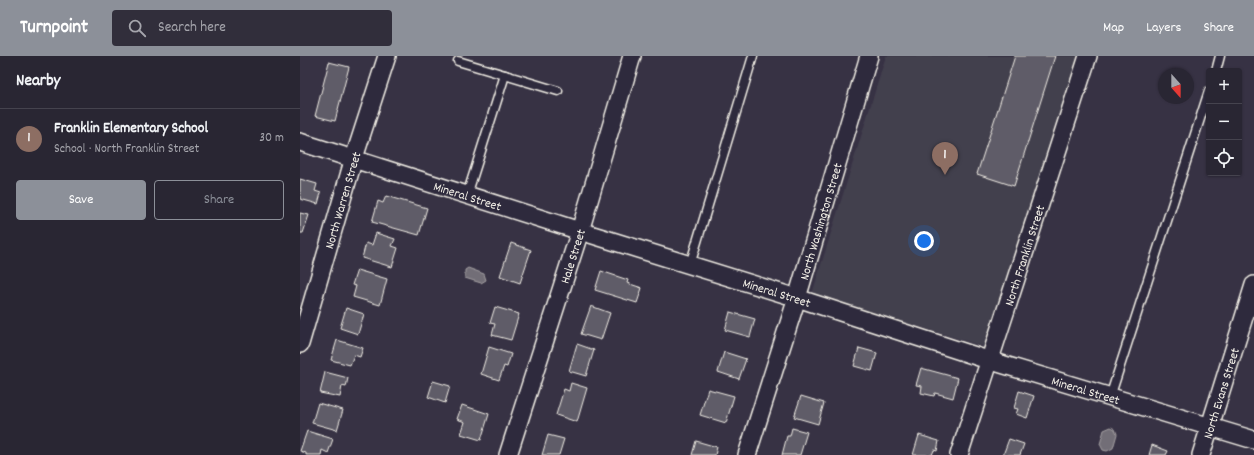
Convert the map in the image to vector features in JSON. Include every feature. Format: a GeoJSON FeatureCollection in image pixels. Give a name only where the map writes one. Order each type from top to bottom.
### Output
{"type":"FeatureCollection","features":[{"type":"Feature","properties":{"kind":"street","name":"North Warren Street"},"geometry":{"type":"LineString","coordinates":[[300,344],[354,158],[387,56]]}},
{"type":"Feature","properties":{"kind":"street","name":"Hale Street"},"geometry":{"type":"LineString","coordinates":[[508,455],[580,231],[632,56]]}},
{"type":"Feature","properties":{"kind":"street","name":"North Washington Street"},"geometry":{"type":"LineString","coordinates":[[747,455],[797,298],[869,56]]}},
{"type":"Feature","properties":{"kind":"street","name":"North Franklin Street"},"geometry":{"type":"LineString","coordinates":[[959,455],[988,360],[1088,56]]}},
{"type":"Feature","properties":{"kind":"street","name":"Mineral Street"},"geometry":{"type":"LineString","coordinates":[[300,142],[797,298],[988,360],[1254,440]]}},
{"type":"Feature","properties":{"kind":"street","name":"North Evans Street"},"geometry":{"type":"LineString","coordinates":[[1201,455],[1254,285]]}},
{"type":"Feature","properties":{"kind":"lane"},"geometry":{"type":"LineString","coordinates":[[690,265],[753,56]]}},
{"type":"Feature","properties":{"kind":"lane"},"geometry":{"type":"LineString","coordinates":[[1217,68],[1220,56]]}},
{"type":"Feature","properties":{"kind":"lane"},"geometry":{"type":"LineString","coordinates":[[458,61],[558,91]]}},
{"type":"Feature","properties":{"kind":"lane"},"geometry":{"type":"LineString","coordinates":[[467,195],[505,75]]}},
{"type":"Feature","properties":{"kind":"lane"},"geometry":{"type":"LineString","coordinates":[[1110,397],[1206,100]]}},
{"type":"Feature","properties":{"kind":"shaded area"},"geometry":{"type":"Polygon","coordinates":[[[886,56],[1079,56],[988,348],[812,294],[886,56]]]}},
{"type":"Feature","properties":{"kind":"shaded area"},"geometry":{"type":"Polygon","coordinates":[[[468,268],[484,274],[486,280],[481,283],[465,278],[465,270],[468,268]]]}},
{"type":"Feature","properties":{"kind":"shaded area"},"geometry":{"type":"Polygon","coordinates":[[[1111,427],[1115,429],[1117,434],[1113,448],[1107,451],[1103,450],[1100,444],[1104,430],[1111,427]]]}},
{"type":"Feature","properties":{"kind":"building"},"geometry":{"type":"Polygon","coordinates":[[[1015,56],[1055,56],[1014,186],[977,174],[1015,56]]]}},
{"type":"Feature","properties":{"kind":"building"},"geometry":{"type":"Polygon","coordinates":[[[329,62],[349,67],[335,121],[315,116],[329,62]]]}},
{"type":"Feature","properties":{"kind":"building"},"geometry":{"type":"Polygon","coordinates":[[[300,179],[317,184],[315,191],[321,193],[318,204],[300,199],[300,179]]]}},
{"type":"Feature","properties":{"kind":"building"},"geometry":{"type":"Polygon","coordinates":[[[386,196],[427,208],[419,235],[372,222],[378,201],[383,203],[386,196]]]}},
{"type":"Feature","properties":{"kind":"building"},"geometry":{"type":"Polygon","coordinates":[[[300,213],[309,215],[303,233],[300,233],[300,213]]]}},
{"type":"Feature","properties":{"kind":"building"},"geometry":{"type":"Polygon","coordinates":[[[376,233],[395,239],[392,246],[398,248],[392,267],[362,258],[366,243],[372,245],[376,233]]]}},
{"type":"Feature","properties":{"kind":"building"},"geometry":{"type":"Polygon","coordinates":[[[511,243],[531,250],[520,283],[500,276],[511,243]]]}},
{"type":"Feature","properties":{"kind":"building"},"geometry":{"type":"Polygon","coordinates":[[[357,270],[387,279],[380,305],[353,297],[356,286],[352,285],[357,270]]]}},
{"type":"Feature","properties":{"kind":"building"},"geometry":{"type":"Polygon","coordinates":[[[601,271],[628,280],[627,283],[642,288],[637,303],[595,290],[601,271]]]}},
{"type":"Feature","properties":{"kind":"building"},"geometry":{"type":"Polygon","coordinates":[[[591,306],[610,313],[601,340],[581,334],[591,306]]]}},
{"type":"Feature","properties":{"kind":"building"},"geometry":{"type":"Polygon","coordinates":[[[495,307],[519,314],[511,340],[492,335],[495,324],[490,323],[495,307]]]}},
{"type":"Feature","properties":{"kind":"building"},"geometry":{"type":"Polygon","coordinates":[[[346,308],[364,314],[358,334],[340,328],[346,308]]]}},
{"type":"Feature","properties":{"kind":"building"},"geometry":{"type":"Polygon","coordinates":[[[730,312],[755,319],[750,337],[725,330],[730,312]]]}},
{"type":"Feature","properties":{"kind":"building"},"geometry":{"type":"Polygon","coordinates":[[[337,340],[363,348],[360,357],[354,355],[350,365],[331,360],[337,340]]]}},
{"type":"Feature","properties":{"kind":"building"},"geometry":{"type":"Polygon","coordinates":[[[577,344],[594,350],[586,376],[569,371],[577,344]]]}},
{"type":"Feature","properties":{"kind":"building"},"geometry":{"type":"Polygon","coordinates":[[[489,347],[511,354],[507,367],[504,366],[499,380],[481,374],[489,347]]]}},
{"type":"Feature","properties":{"kind":"building"},"geometry":{"type":"Polygon","coordinates":[[[859,348],[877,353],[872,371],[854,366],[859,348]]]}},
{"type":"Feature","properties":{"kind":"building"},"geometry":{"type":"Polygon","coordinates":[[[724,352],[746,359],[739,379],[718,372],[724,352]]]}},
{"type":"Feature","properties":{"kind":"building"},"geometry":{"type":"Polygon","coordinates":[[[921,368],[958,378],[953,398],[935,393],[934,396],[921,393],[922,386],[916,385],[921,368]]]}},
{"type":"Feature","properties":{"kind":"building"},"geometry":{"type":"Polygon","coordinates":[[[325,372],[348,378],[346,387],[342,386],[340,397],[320,393],[325,372]]]}},
{"type":"Feature","properties":{"kind":"building"},"geometry":{"type":"Polygon","coordinates":[[[433,381],[450,386],[445,403],[428,397],[433,381]]]}},
{"type":"Feature","properties":{"kind":"building"},"geometry":{"type":"Polygon","coordinates":[[[571,383],[587,388],[577,422],[556,415],[564,389],[569,391],[571,383]]]}},
{"type":"Feature","properties":{"kind":"building"},"geometry":{"type":"Polygon","coordinates":[[[708,389],[734,396],[726,423],[700,415],[708,389]]]}},
{"type":"Feature","properties":{"kind":"building"},"geometry":{"type":"Polygon","coordinates":[[[1019,391],[1034,396],[1027,418],[1016,414],[1018,409],[1014,408],[1019,391]]]}},
{"type":"Feature","properties":{"kind":"building"},"geometry":{"type":"Polygon","coordinates":[[[801,396],[824,403],[818,424],[794,417],[801,396]]]}},
{"type":"Feature","properties":{"kind":"building"},"geometry":{"type":"Polygon","coordinates":[[[318,403],[343,410],[337,430],[312,423],[318,403]]]}},
{"type":"Feature","properties":{"kind":"building"},"geometry":{"type":"Polygon","coordinates":[[[462,405],[489,414],[481,440],[461,434],[465,422],[457,419],[462,405]]]}},
{"type":"Feature","properties":{"kind":"building"},"geometry":{"type":"Polygon","coordinates":[[[792,428],[807,432],[800,455],[782,455],[787,436],[790,436],[792,428]]]}},
{"type":"Feature","properties":{"kind":"building"},"geometry":{"type":"Polygon","coordinates":[[[307,431],[333,439],[328,453],[322,450],[321,455],[306,455],[306,453],[300,451],[307,431]]]}},
{"type":"Feature","properties":{"kind":"building"},"geometry":{"type":"Polygon","coordinates":[[[548,435],[564,439],[559,455],[542,455],[548,435]]]}},
{"type":"Feature","properties":{"kind":"building"},"geometry":{"type":"Polygon","coordinates":[[[919,435],[939,441],[937,451],[934,450],[932,455],[913,455],[919,435]]]}},
{"type":"Feature","properties":{"kind":"building"},"geometry":{"type":"Polygon","coordinates":[[[1009,439],[1024,444],[1020,455],[1003,455],[1009,439]]]}},
{"type":"Feature","properties":{"kind":"building"},"geometry":{"type":"Polygon","coordinates":[[[696,441],[717,447],[715,455],[692,455],[696,441]]]}},
{"type":"Feature","properties":{"kind":"building"},"geometry":{"type":"Polygon","coordinates":[[[1152,445],[1168,451],[1166,455],[1149,455],[1152,445]]]}},
{"type":"Feature","properties":{"kind":"place","name":"Franklin Elementary School"},"geometry":{"type":"Point","coordinates":[945,175]}}]}
